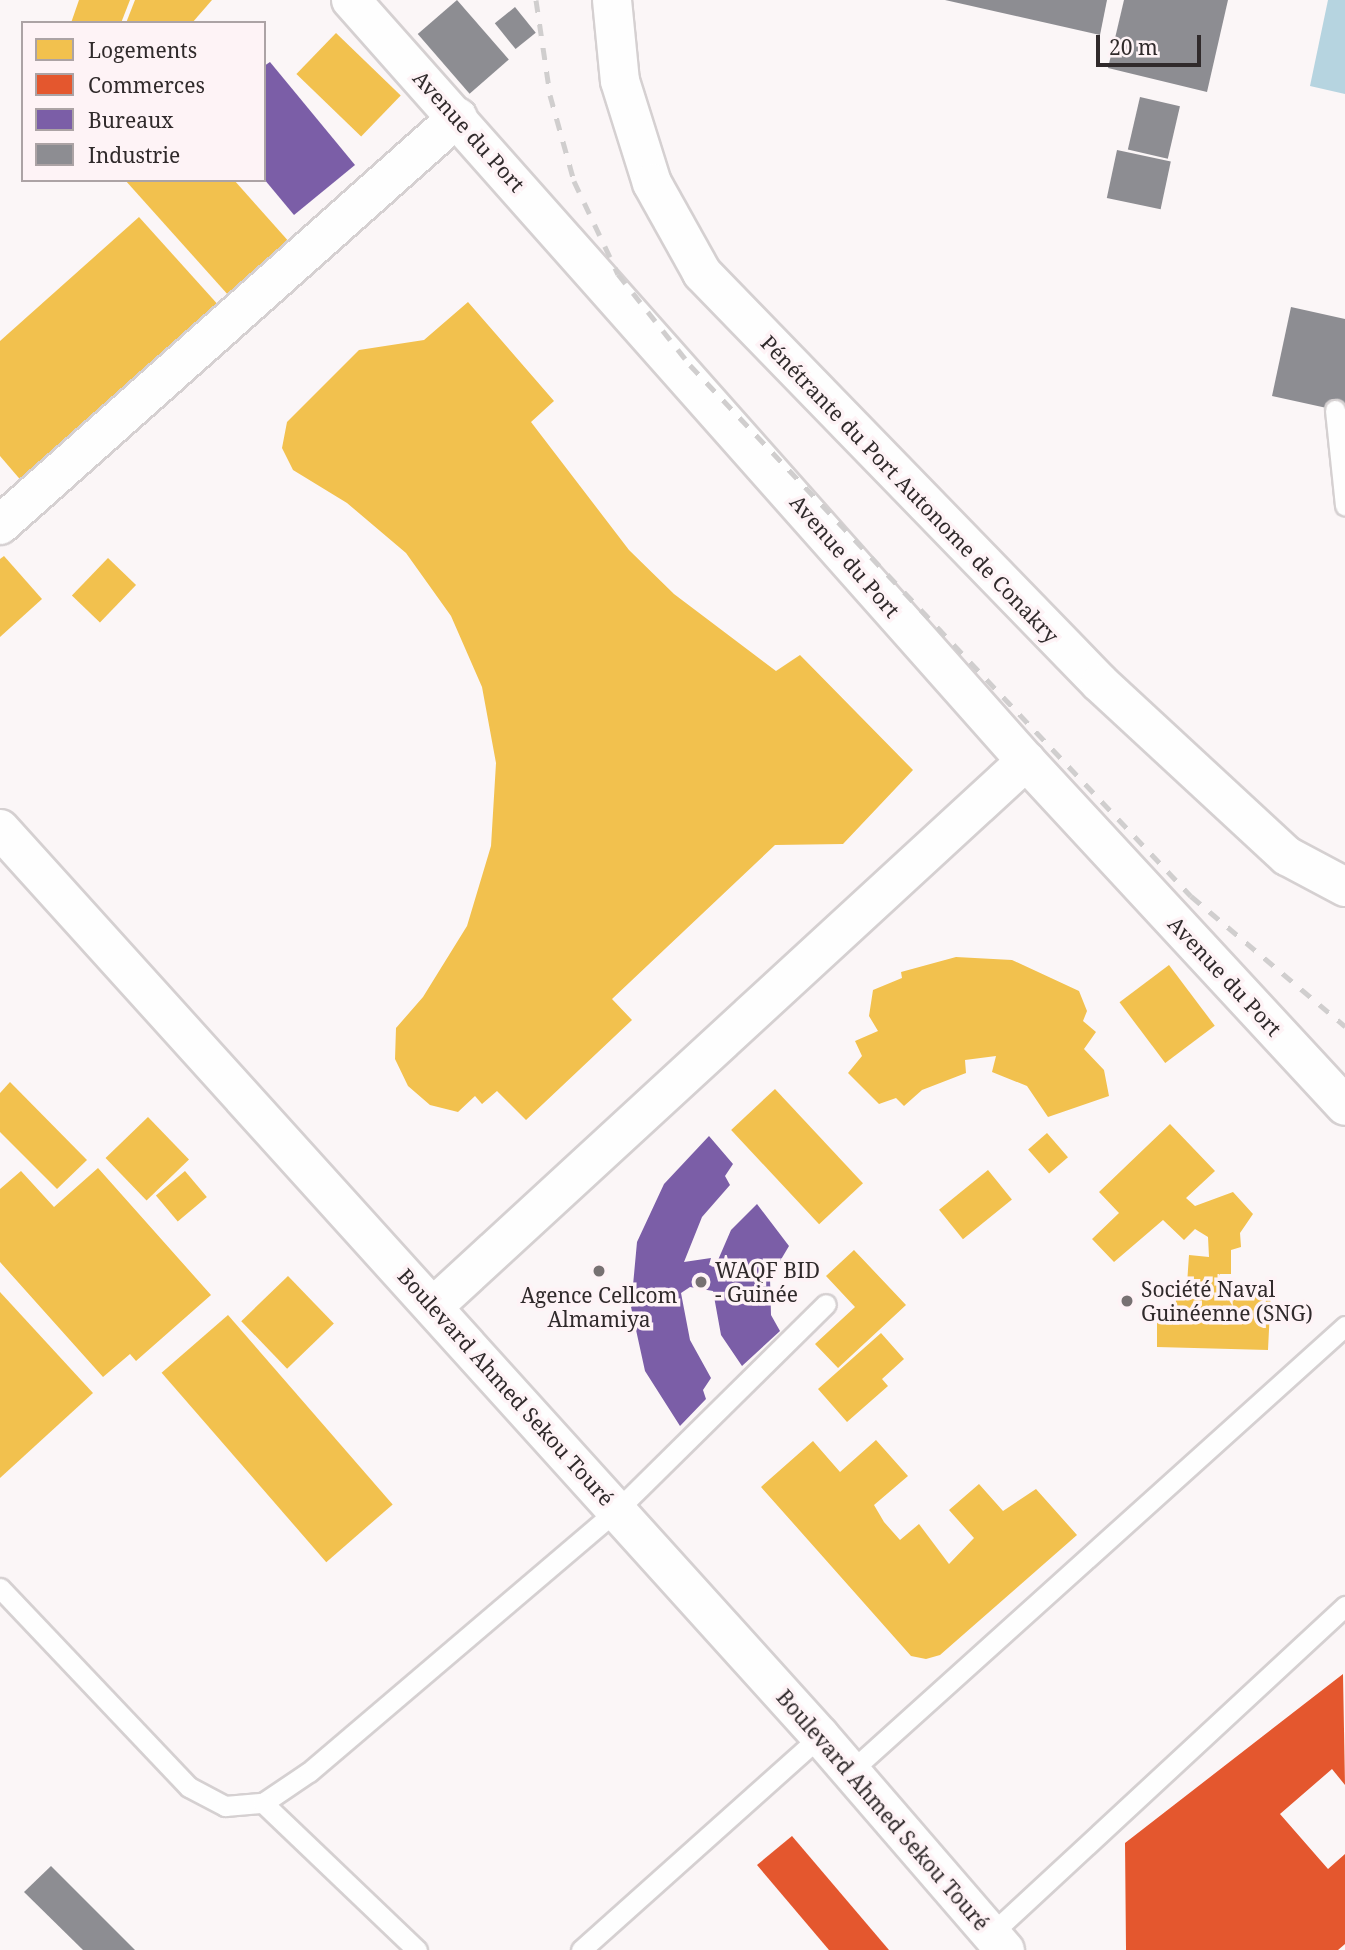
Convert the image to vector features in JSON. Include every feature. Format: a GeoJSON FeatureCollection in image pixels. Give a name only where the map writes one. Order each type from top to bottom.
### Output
{"type":"FeatureCollection","features":[{"type":"Feature","properties":{"kind":"street","name":"Avenue du Port"},"geometry":{"type":"LineString","coordinates":[[351,0],[458,117],[1026,761],[1345,1106]]}},
{"type":"Feature","properties":{"kind":"street","name":"Pénétrante du Port Autonome de Conakry"},"geometry":{"type":"LineString","coordinates":[[612,0],[620,81],[652,183],[702,273],[1100,683],[1287,856],[1345,887]]}},
{"type":"Feature","properties":{"kind":"street"},"geometry":{"type":"LineString","coordinates":[[0,525],[458,117]]}},
{"type":"Feature","properties":{"kind":"street"},"geometry":{"type":"LineString","coordinates":[[434,1306],[1026,761]]}},
{"type":"Feature","properties":{"kind":"street","name":"Boulevard Ahmed Sekou Touré"},"geometry":{"type":"LineString","coordinates":[[0,830],[820,1735],[998,1942]]}},
{"type":"Feature","properties":{"kind":"lane"},"geometry":{"type":"LineString","coordinates":[[1335,410],[1345,505]]}},
{"type":"Feature","properties":{"kind":"lane"},"geometry":{"type":"LineString","coordinates":[[0,1588],[189,1787],[225,1807],[263,1803],[309,1772],[617,1510],[826,1304]]}},
{"type":"Feature","properties":{"kind":"lane"},"geometry":{"type":"LineString","coordinates":[[851,1771],[1345,1325]]}},
{"type":"Feature","properties":{"kind":"lane"},"geometry":{"type":"LineString","coordinates":[[998,1942],[1345,1606]]}},
{"type":"Feature","properties":{"kind":"lane"},"geometry":{"type":"LineString","coordinates":[[581,1950],[820,1735]]}},
{"type":"Feature","properties":{"kind":"lane"},"geometry":{"type":"LineString","coordinates":[[263,1803],[417,1950]]}},
{"type":"Feature","properties":{"kind":"water"},"geometry":{"type":"Polygon","coordinates":[[[1328,0],[1345,0],[1345,94],[1310,86],[1328,0]]]}},
{"type":"Feature","properties":{"kind":"building: Logements"},"geometry":{"type":"Polygon","coordinates":[[[79,0],[130,0],[122,21],[72,21],[79,0]]]}},
{"type":"Feature","properties":{"kind":"building: Logements"},"geometry":{"type":"Polygon","coordinates":[[[135,0],[212,0],[194,21],[127,21],[135,0]]]}},
{"type":"Feature","properties":{"kind":"building: Logements"},"geometry":{"type":"Polygon","coordinates":[[[336,33],[401,96],[361,137],[296,74],[336,33]]]}},
{"type":"Feature","properties":{"kind":"building: Logements"},"geometry":{"type":"Polygon","coordinates":[[[127,182],[236,182],[299,253],[238,306],[127,182]]]}},
{"type":"Feature","properties":{"kind":"building: Logements"},"geometry":{"type":"Polygon","coordinates":[[[139,217],[221,308],[24,484],[0,456],[0,341],[139,217]]]}},
{"type":"Feature","properties":{"kind":"building: Logements"},"geometry":{"type":"Polygon","coordinates":[[[468,302],[554,401],[531,422],[629,550],[674,594],[776,671],[800,655],[913,770],[843,844],[775,845],[612,999],[632,1020],[526,1120],[497,1091],[482,1104],[475,1096],[458,1112],[430,1105],[408,1086],[395,1059],[396,1028],[423,997],[467,926],[491,846],[496,763],[482,687],[451,616],[406,553],[347,503],[293,470],[282,448],[287,422],[359,350],[424,340],[468,302]]]}},
{"type":"Feature","properties":{"kind":"building: Logements"},"geometry":{"type":"Polygon","coordinates":[[[4,556],[42,599],[0,637],[0,559],[4,556]]]}},
{"type":"Feature","properties":{"kind":"building: Logements"},"geometry":{"type":"Polygon","coordinates":[[[108,558],[136,585],[100,622],[72,595],[108,558]]]}},
{"type":"Feature","properties":{"kind":"building: Logements"},"geometry":{"type":"Polygon","coordinates":[[[956,957],[1012,960],[1079,991],[1087,1011],[1083,1021],[1096,1032],[1084,1049],[1104,1070],[1109,1096],[1048,1117],[1027,1086],[992,1072],[996,1056],[965,1060],[966,1073],[922,1090],[904,1106],[896,1098],[879,1104],[848,1073],[862,1056],[855,1041],[878,1031],[869,1016],[873,990],[902,978],[901,972],[956,957]]]}},
{"type":"Feature","properties":{"kind":"building: Logements"},"geometry":{"type":"Polygon","coordinates":[[[1169,965],[1215,1026],[1165,1063],[1119,1002],[1169,965]]]}},
{"type":"Feature","properties":{"kind":"building: Logements"},"geometry":{"type":"Polygon","coordinates":[[[10,1082],[87,1160],[57,1189],[0,1132],[0,1093],[10,1082]]]}},
{"type":"Feature","properties":{"kind":"building: Logements"},"geometry":{"type":"Polygon","coordinates":[[[775,1089],[863,1183],[819,1224],[731,1130],[775,1089]]]}},
{"type":"Feature","properties":{"kind":"building: Logements"},"geometry":{"type":"Polygon","coordinates":[[[148,1117],[189,1159],[147,1200],[106,1158],[148,1117]]]}},
{"type":"Feature","properties":{"kind":"building: Logements"},"geometry":{"type":"Polygon","coordinates":[[[1170,1124],[1215,1171],[1186,1198],[1195,1206],[1233,1192],[1253,1214],[1240,1233],[1241,1247],[1231,1250],[1231,1274],[1220,1274],[1219,1286],[1271,1289],[1268,1350],[1157,1347],[1157,1315],[1175,1314],[1177,1284],[1187,1284],[1189,1255],[1209,1257],[1208,1237],[1195,1229],[1184,1240],[1163,1220],[1114,1262],[1092,1239],[1119,1213],[1099,1192],[1170,1124]]]}},
{"type":"Feature","properties":{"kind":"building: Logements"},"geometry":{"type":"Polygon","coordinates":[[[1047,1133],[1068,1157],[1049,1174],[1028,1149],[1047,1133]]]}},
{"type":"Feature","properties":{"kind":"building: Logements"},"geometry":{"type":"Polygon","coordinates":[[[98,1168],[211,1295],[136,1361],[130,1354],[103,1377],[0,1262],[0,1189],[21,1171],[54,1207],[98,1168]]]}},
{"type":"Feature","properties":{"kind":"building: Logements"},"geometry":{"type":"Polygon","coordinates":[[[988,1170],[1012,1200],[963,1239],[939,1210],[988,1170]]]}},
{"type":"Feature","properties":{"kind":"building: Logements"},"geometry":{"type":"Polygon","coordinates":[[[185,1171],[207,1197],[178,1221],[156,1195],[185,1171]]]}},
{"type":"Feature","properties":{"kind":"building: Logements"},"geometry":{"type":"Polygon","coordinates":[[[854,1250],[906,1305],[838,1368],[815,1344],[855,1307],[826,1276],[854,1250]]]}},
{"type":"Feature","properties":{"kind":"building: Logements"},"geometry":{"type":"Polygon","coordinates":[[[288,1276],[334,1323],[287,1369],[241,1321],[288,1276]]]}},
{"type":"Feature","properties":{"kind":"building: Logements"},"geometry":{"type":"Polygon","coordinates":[[[0,1292],[93,1393],[0,1478],[0,1292]]]}},
{"type":"Feature","properties":{"kind":"building: Logements"},"geometry":{"type":"Polygon","coordinates":[[[228,1315],[393,1504],[326,1562],[162,1373],[228,1315]]]}},
{"type":"Feature","properties":{"kind":"building: Logements"},"geometry":{"type":"Polygon","coordinates":[[[881,1333],[904,1359],[882,1379],[888,1386],[847,1422],[818,1389],[881,1333]]]}},
{"type":"Feature","properties":{"kind":"building: Logements"},"geometry":{"type":"Polygon","coordinates":[[[876,1440],[908,1476],[874,1505],[884,1522],[900,1540],[919,1524],[949,1564],[974,1538],[949,1510],[979,1484],[1003,1511],[1036,1489],[1077,1535],[940,1655],[926,1659],[911,1656],[761,1487],[813,1441],[840,1472],[876,1440]]]}},
{"type":"Feature","properties":{"kind":"building: Commerces"},"geometry":{"type":"Polygon","coordinates":[[[1343,1674],[1345,1785],[1332,1769],[1280,1814],[1328,1869],[1345,1854],[1345,1944],[1338,1950],[1126,1950],[1125,1843],[1343,1674]]]}},
{"type":"Feature","properties":{"kind":"building: Commerces"},"geometry":{"type":"Polygon","coordinates":[[[792,1836],[889,1950],[829,1950],[757,1865],[792,1836]]]}},
{"type":"Feature","properties":{"kind":"building: Bureaux"},"geometry":{"type":"Polygon","coordinates":[[[270,62],[355,165],[294,215],[266,181],[266,65],[270,62]]]}},
{"type":"Feature","properties":{"kind":"building: Bureaux","name":"WAQF BID - Guinée"},"geometry":{"type":"Polygon","coordinates":[[[709,1136],[733,1164],[725,1176],[730,1185],[702,1217],[684,1262],[711,1258],[709,1265],[715,1267],[731,1230],[757,1204],[789,1246],[770,1278],[771,1315],[780,1331],[742,1366],[721,1335],[713,1291],[690,1287],[681,1293],[690,1340],[711,1378],[703,1390],[706,1399],[680,1426],[645,1371],[631,1307],[637,1242],[664,1184],[709,1136]]]}},
{"type":"Feature","properties":{"kind":"building: Industrie"},"geometry":{"type":"Polygon","coordinates":[[[457,0],[509,60],[470,94],[418,34],[457,0]]]}},
{"type":"Feature","properties":{"kind":"building: Industrie"},"geometry":{"type":"Polygon","coordinates":[[[945,0],[1107,0],[1100,35],[945,0]]]}},
{"type":"Feature","properties":{"kind":"building: Industrie"},"geometry":{"type":"Polygon","coordinates":[[[1124,0],[1228,0],[1207,92],[1108,68],[1124,0]]]}},
{"type":"Feature","properties":{"kind":"building: Industrie"},"geometry":{"type":"Polygon","coordinates":[[[515,7],[536,33],[516,49],[495,23],[515,7]]]}},
{"type":"Feature","properties":{"kind":"building: Industrie"},"geometry":{"type":"Polygon","coordinates":[[[1140,97],[1180,106],[1168,159],[1128,150],[1140,97]]]}},
{"type":"Feature","properties":{"kind":"building: Industrie"},"geometry":{"type":"Polygon","coordinates":[[[1117,150],[1171,161],[1161,209],[1107,198],[1117,150]]]}},
{"type":"Feature","properties":{"kind":"building: Industrie"},"geometry":{"type":"Polygon","coordinates":[[[1291,307],[1345,319],[1345,412],[1272,396],[1291,307]]]}},
{"type":"Feature","properties":{"kind":"building: Industrie"},"geometry":{"type":"Polygon","coordinates":[[[51,1866],[135,1950],[83,1950],[24,1892],[51,1866]]]}},
{"type":"Feature","properties":{"kind":"railway"},"geometry":{"type":"LineString","coordinates":[[536,0],[550,95],[574,181],[618,274],[690,365],[1191,896],[1345,1026]]}},
{"type":"Feature","properties":{"kind":"place","name":"Agence Cellcom Almamiya"},"geometry":{"type":"Point","coordinates":[599,1271]}},
{"type":"Feature","properties":{"kind":"place","name":"WAQF BID - Guinée"},"geometry":{"type":"Point","coordinates":[701,1282]}},
{"type":"Feature","properties":{"kind":"place","name":"Société Naval Guinéenne (SNG)"},"geometry":{"type":"Point","coordinates":[1127,1301]}}]}
